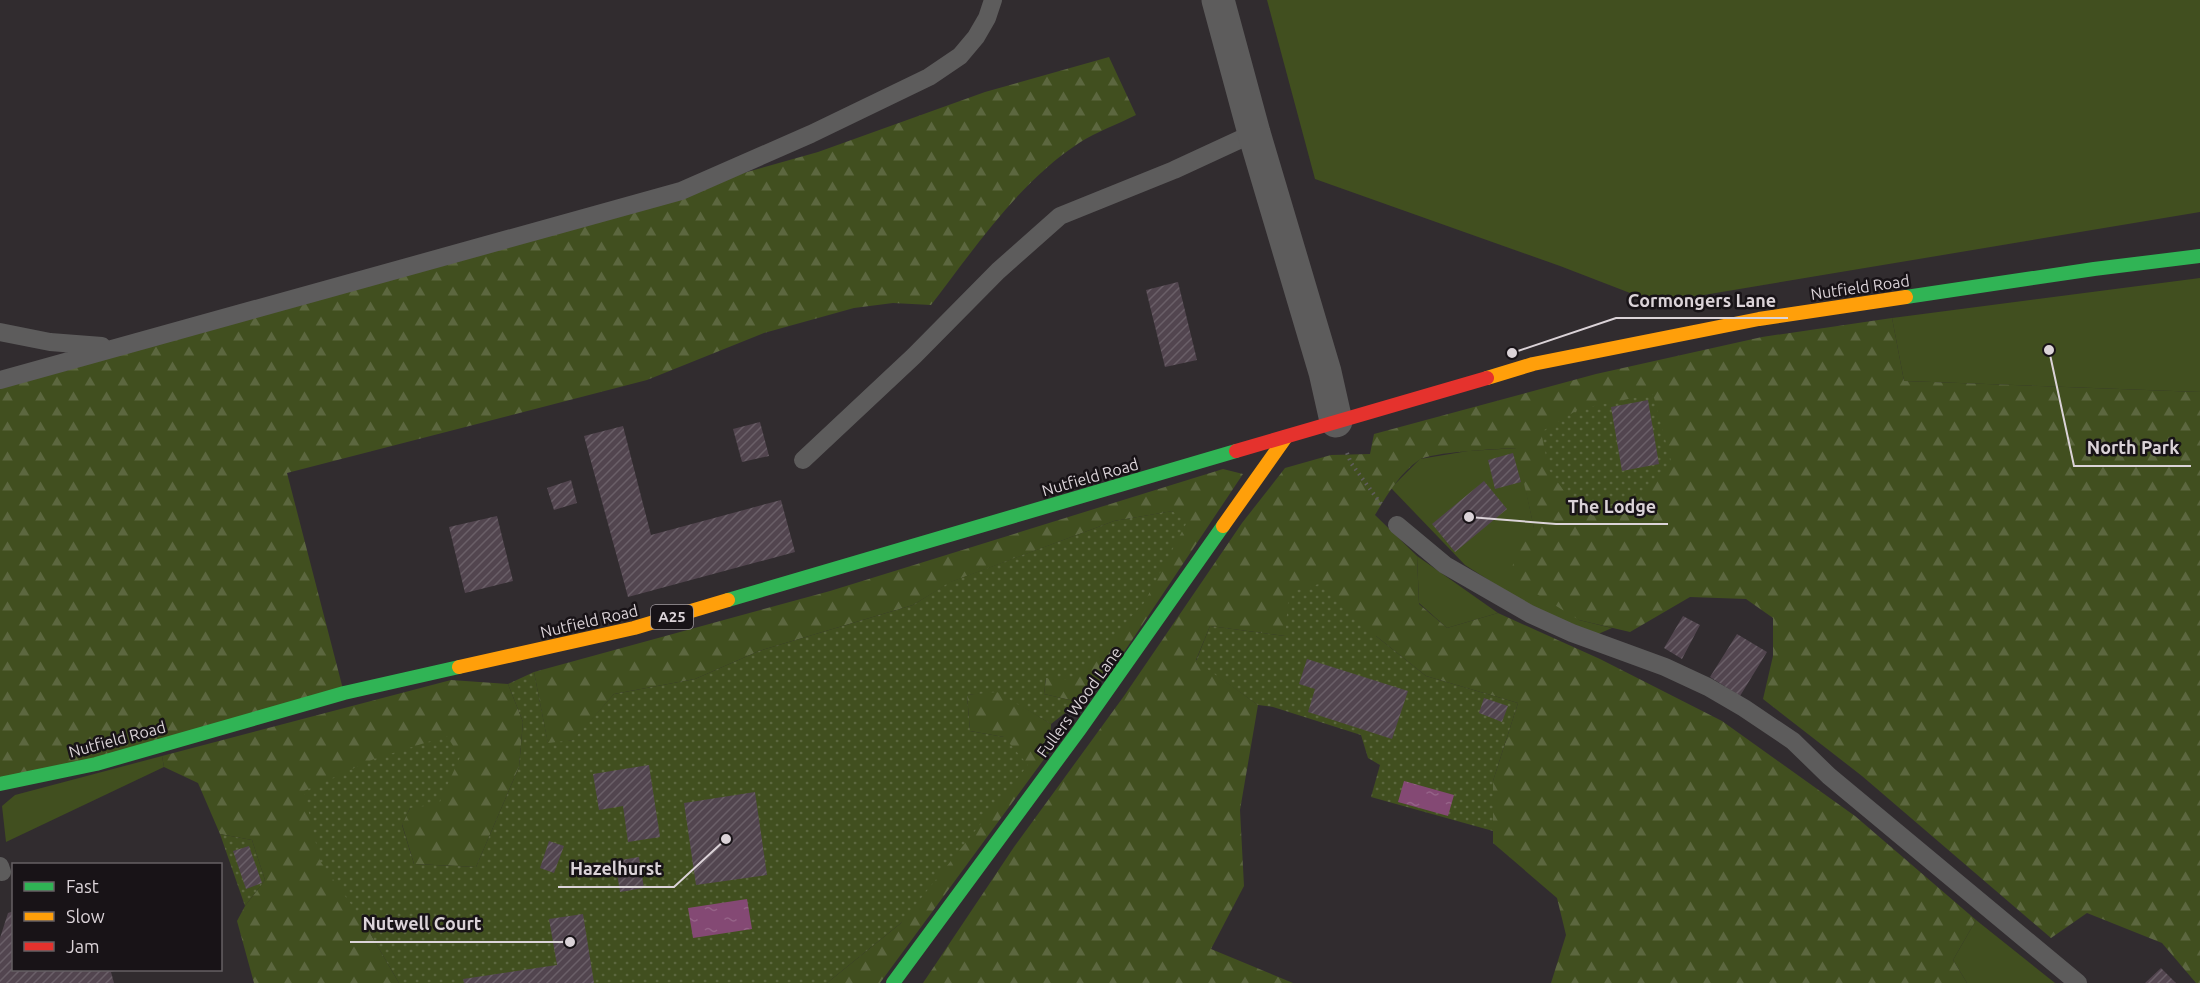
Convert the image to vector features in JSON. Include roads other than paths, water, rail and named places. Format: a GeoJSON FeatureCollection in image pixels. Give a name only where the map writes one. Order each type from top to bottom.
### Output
{"type":"FeatureCollection","features":[{"type":"Feature","properties":{"kind":"main road","name":"Nutfield Road"},"geometry":{"type":"LineString","coordinates":[[0,784],[96,764],[344,693],[633,628],[1533,364],[1759,319],[2094,269],[2200,256]]}},
{"type":"Feature","properties":{"kind":"main road","name":"Fullers Wood Lane"},"geometry":{"type":"LineString","coordinates":[[893,983],[1080,729],[1286,437]]}},
{"type":"Feature","properties":{"kind":"street"},"geometry":{"type":"LineString","coordinates":[[1218,0],[1254,133],[1325,372],[1336,421]]}},
{"type":"Feature","properties":{"kind":"lane"},"geometry":{"type":"LineString","coordinates":[[0,380],[681,190],[811,134],[929,77],[960,56],[976,37],[987,18],[993,0]]}},
{"type":"Feature","properties":{"kind":"lane"},"geometry":{"type":"LineString","coordinates":[[803,460],[914,356],[998,271],[1060,216],[1174,170],[1254,133]]}},
{"type":"Feature","properties":{"kind":"lane"},"geometry":{"type":"LineString","coordinates":[[2,333],[50,342],[122,347]]}},
{"type":"Feature","properties":{"kind":"lane"},"geometry":{"type":"LineString","coordinates":[[1397,525],[1444,565],[1530,614],[1572,633],[1665,667],[1708,687],[1793,741],[1829,776],[2078,983]]}},
{"type":"Feature","properties":{"kind":"water"},"geometry":{"type":"Polygon","coordinates":[[[1404,781],[1454,795],[1448,816],[1398,802],[1404,781]]]}},
{"type":"Feature","properties":{"kind":"water"},"geometry":{"type":"Polygon","coordinates":[[[747,899],[752,929],[693,938],[688,908],[747,899]]]}},
{"type":"Feature","properties":{"kind":"place","name":"North Park"},"geometry":{"type":"Point","coordinates":[2049,350]}},
{"type":"Feature","properties":{"kind":"place","name":"Cormongers Lane"},"geometry":{"type":"Point","coordinates":[1512,353]}},
{"type":"Feature","properties":{"kind":"place","name":"The Lodge"},"geometry":{"type":"Point","coordinates":[1469,517]}},
{"type":"Feature","properties":{"kind":"place","name":"Hazelhurst"},"geometry":{"type":"Point","coordinates":[726,839]}},
{"type":"Feature","properties":{"kind":"place","name":"Nutwell Court"},"geometry":{"type":"Point","coordinates":[570,942]}}]}
